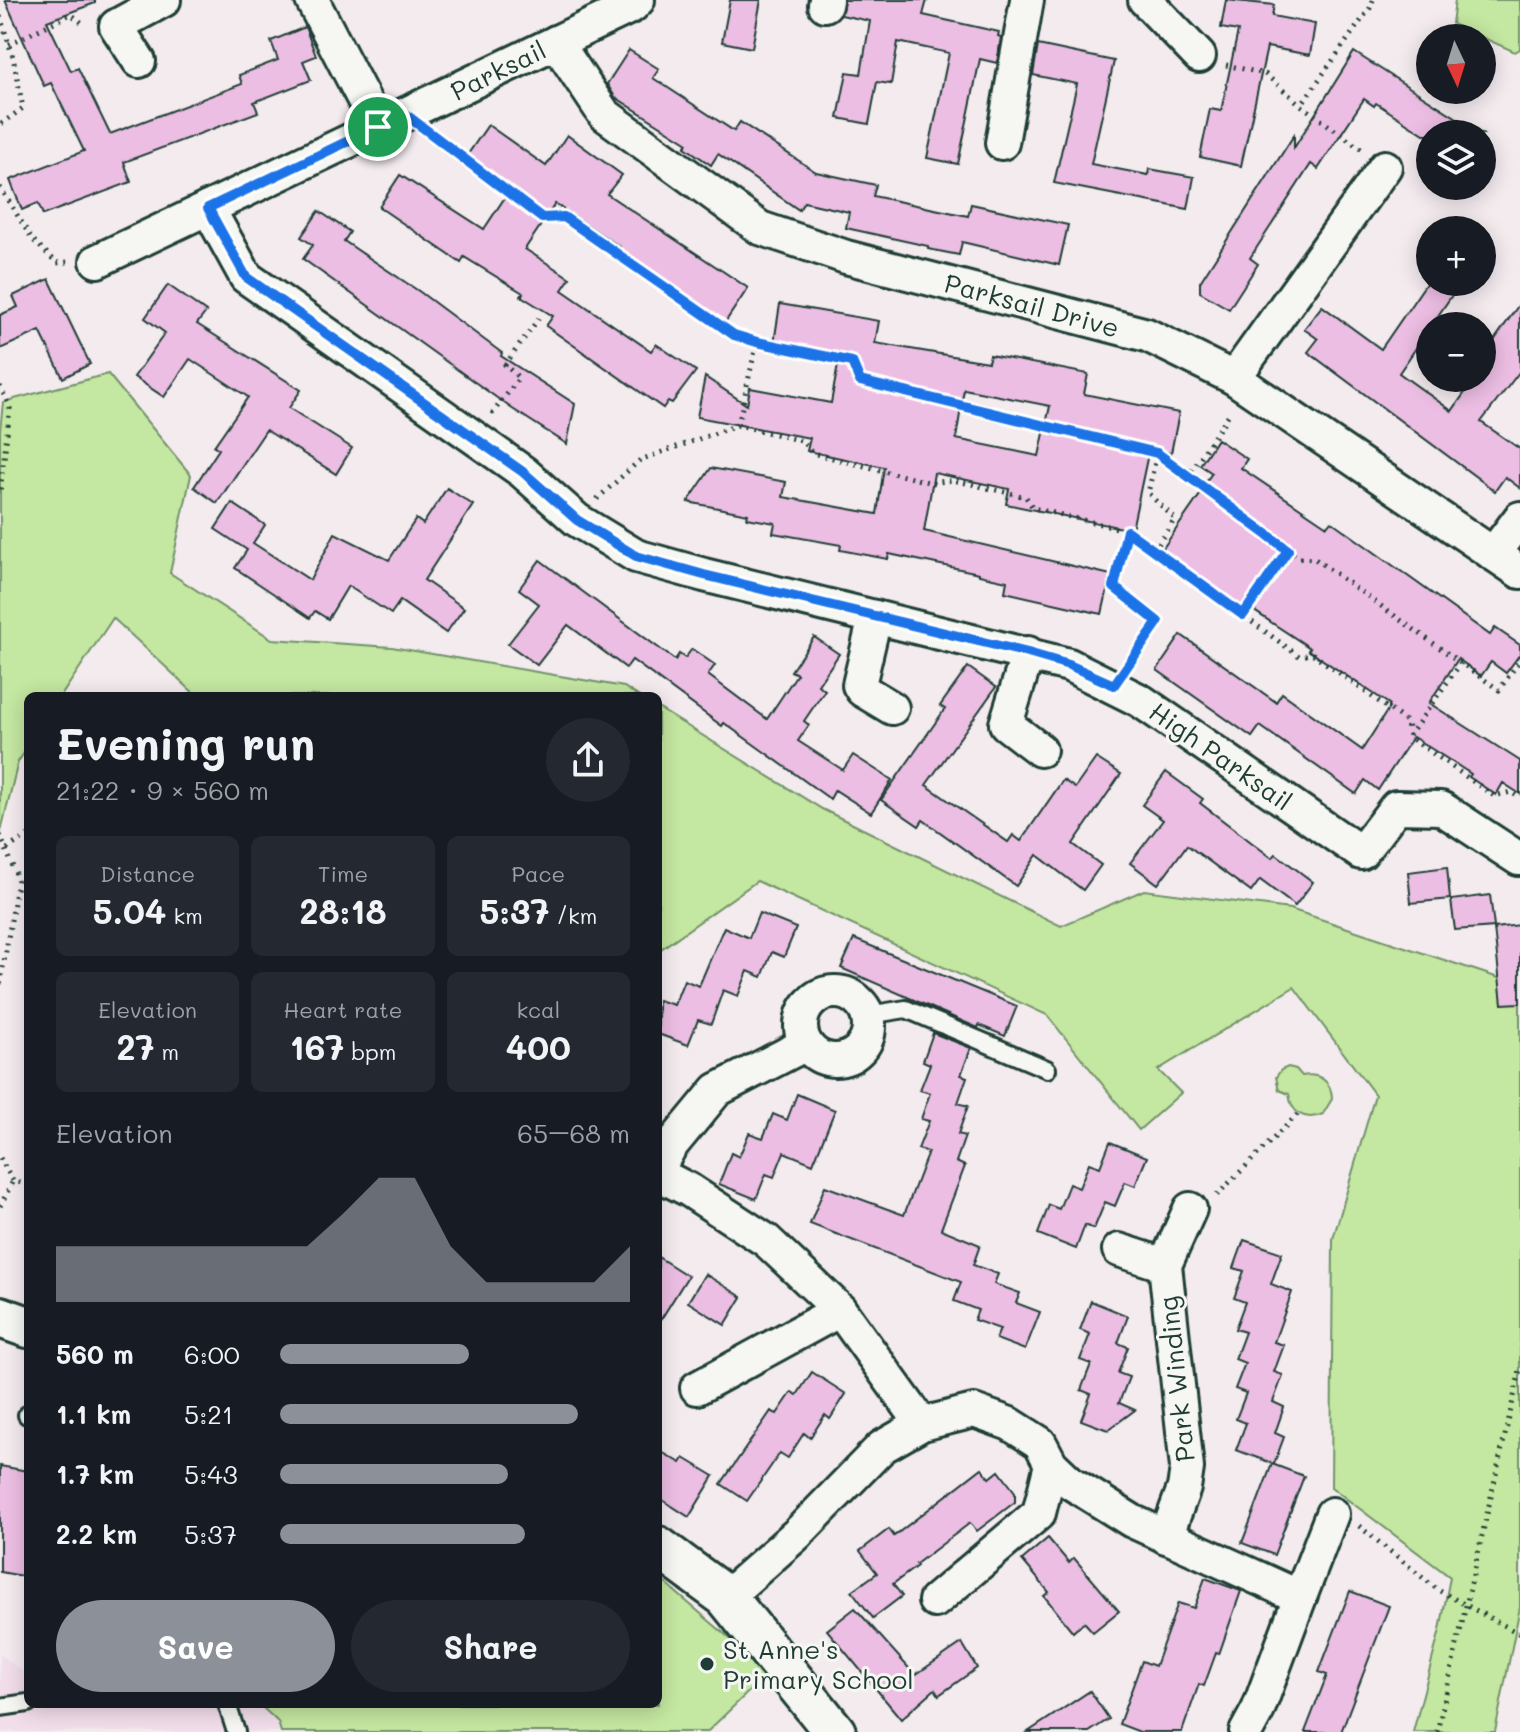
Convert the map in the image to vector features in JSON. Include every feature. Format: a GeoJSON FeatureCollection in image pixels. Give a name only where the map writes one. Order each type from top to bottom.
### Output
{"type":"FeatureCollection","features":[{"type":"Feature","properties":{"kind":"street"},"geometry":{"type":"LineString","coordinates":[[139,61],[116,26],[164,0]]}},
{"type":"Feature","properties":{"kind":"street"},"geometry":{"type":"LineString","coordinates":[[312,0],[392,121]]}},
{"type":"Feature","properties":{"kind":"street","name":"Parksail"},"geometry":{"type":"LineString","coordinates":[[97,261],[632,6],[638,0]]}},
{"type":"Feature","properties":{"kind":"street"},"geometry":{"type":"LineString","coordinates":[[1002,143],[1027,0]]}},
{"type":"Feature","properties":{"kind":"street"},"geometry":{"type":"LineString","coordinates":[[1145,0],[1199,56]]}},
{"type":"Feature","properties":{"kind":"street","name":"Parksail Drive"},"geometry":{"type":"LineString","coordinates":[[556,42],[604,114],[760,228],[846,257],[1147,335],[1234,378],[1520,572]]}},
{"type":"Feature","properties":{"kind":"street"},"geometry":{"type":"LineString","coordinates":[[1234,378],[1385,167]]}},
{"type":"Feature","properties":{"kind":"street","name":"High Parksail"},"geometry":{"type":"LineString","coordinates":[[208,208],[246,277],[523,472],[577,520],[636,556],[1069,665],[1141,701],[1361,853],[1396,807],[1441,808],[1519,859]]}},
{"type":"Feature","properties":{"kind":"street"},"geometry":{"type":"LineString","coordinates":[[1493,554],[1520,518]]}},
{"type":"Feature","properties":{"kind":"street"},"geometry":{"type":"LineString","coordinates":[[875,617],[859,685],[892,708]]}},
{"type":"Feature","properties":{"kind":"street"},"geometry":{"type":"LineString","coordinates":[[1028,653],[1006,724],[1040,750]]}},
{"type":"Feature","properties":{"kind":"street"},"geometry":{"type":"LineString","coordinates":[[825,993],[856,998],[868,1015],[868,1037],[855,1055],[845,1059],[823,1059],[806,1044],[802,1035],[803,1014],[815,997],[825,993]]}},
{"type":"Feature","properties":{"kind":"street"},"geometry":{"type":"LineString","coordinates":[[662,1164],[670,1147],[717,1090],[806,1044]]}},
{"type":"Feature","properties":{"kind":"street"},"geometry":{"type":"LineString","coordinates":[[662,1174],[767,1241],[840,1310],[922,1424]]}},
{"type":"Feature","properties":{"kind":"street","name":"Park Winding"},"geometry":{"type":"LineString","coordinates":[[1166,1537],[1184,1488],[1187,1468],[1165,1265],[1190,1209]]}},
{"type":"Feature","properties":{"kind":"street","name":"Park Winding"},"geometry":{"type":"LineString","coordinates":[[1119,1250],[1165,1265]]}},
{"type":"Feature","properties":{"kind":"street"},"geometry":{"type":"LineString","coordinates":[[697,1388],[840,1310]]}},
{"type":"Feature","properties":{"kind":"street"},"geometry":{"type":"LineString","coordinates":[[0,1317],[24,1326]]}},
{"type":"Feature","properties":{"kind":"street"},"geometry":{"type":"LineString","coordinates":[[726,1597],[797,1534],[882,1447],[922,1424],[974,1411],[1010,1424],[1040,1443],[1051,1464],[1071,1483],[1132,1521],[1300,1597]]}},
{"type":"Feature","properties":{"kind":"street"},"geometry":{"type":"LineString","coordinates":[[935,1601],[1039,1513],[1051,1464]]}},
{"type":"Feature","properties":{"kind":"street"},"geometry":{"type":"LineString","coordinates":[[1246,1732],[1258,1710],[1332,1514]]}},
{"type":"Feature","properties":{"kind":"street"},"geometry":{"type":"LineString","coordinates":[[662,1550],[726,1597],[835,1732]]}},
{"type":"Feature","properties":{"kind":"lane"},"geometry":{"type":"LineString","coordinates":[[868,1015],[906,1009],[1047,1069]]}},
{"type":"Feature","properties":{"kind":"lane"},"geometry":{"type":"LineString","coordinates":[[0,1707],[24,1704]]}},
{"type":"Feature","properties":{"kind":"lane"},"geometry":{"type":"LineString","coordinates":[[228,1708],[236,1732]]}},
{"type":"Feature","properties":{"kind":"path"},"geometry":{"type":"LineString","coordinates":[[1301,105],[1373,0]]}},
{"type":"Feature","properties":{"kind":"path"},"geometry":{"type":"LineString","coordinates":[[9,44],[71,14],[89,27],[116,26]]}},
{"type":"Feature","properties":{"kind":"path"},"geometry":{"type":"LineString","coordinates":[[0,16],[23,108],[0,125]]}},
{"type":"Feature","properties":{"kind":"path"},"geometry":{"type":"LineString","coordinates":[[1199,56],[1265,74],[1301,105],[1385,167]]}},
{"type":"Feature","properties":{"kind":"path"},"geometry":{"type":"LineString","coordinates":[[392,121],[542,218],[564,217],[734,335],[852,362],[860,381],[1157,453],[1299,558],[1315,559],[1499,690],[1520,660]]}},
{"type":"Feature","properties":{"kind":"path"},"geometry":{"type":"LineString","coordinates":[[0,187],[32,239],[57,263],[97,261]]}},
{"type":"Feature","properties":{"kind":"path"},"geometry":{"type":"LineString","coordinates":[[506,392],[519,378],[505,365],[539,318]]}},
{"type":"Feature","properties":{"kind":"path"},"geometry":{"type":"LineString","coordinates":[[738,425],[757,342]]}},
{"type":"Feature","properties":{"kind":"path"},"geometry":{"type":"LineString","coordinates":[[0,386],[10,408],[0,493]]}},
{"type":"Feature","properties":{"kind":"path"},"geometry":{"type":"LineString","coordinates":[[577,520],[640,460],[738,425],[802,441],[812,453],[932,483],[953,480],[1026,497],[1033,508],[1127,531],[1299,656],[1313,654],[1407,722],[1409,737],[1494,796],[1511,792],[1520,798]]}},
{"type":"Feature","properties":{"kind":"path"},"geometry":{"type":"LineString","coordinates":[[1187,477],[1210,441]]}},
{"type":"Feature","properties":{"kind":"path"},"geometry":{"type":"LineString","coordinates":[[1154,551],[1175,519],[1148,493],[1157,453]]}},
{"type":"Feature","properties":{"kind":"path"},"geometry":{"type":"LineString","coordinates":[[1114,685],[1158,622],[1114,587],[1127,531]]}},
{"type":"Feature","properties":{"kind":"path"},"geometry":{"type":"LineString","coordinates":[[1243,615],[1288,550]]}},
{"type":"Feature","properties":{"kind":"path"},"geometry":{"type":"LineString","coordinates":[[1409,737],[1461,663]]}},
{"type":"Feature","properties":{"kind":"path"},"geometry":{"type":"LineString","coordinates":[[0,835],[18,879],[0,986]]}},
{"type":"Feature","properties":{"kind":"path"},"geometry":{"type":"LineString","coordinates":[[7,849],[24,838]]}},
{"type":"Feature","properties":{"kind":"path"},"geometry":{"type":"LineString","coordinates":[[1190,1209],[1216,1197],[1298,1114]]}},
{"type":"Feature","properties":{"kind":"path"},"geometry":{"type":"LineString","coordinates":[[0,1158],[13,1181],[24,1183]]}},
{"type":"Feature","properties":{"kind":"path"},"geometry":{"type":"LineString","coordinates":[[0,1206],[13,1181]]}},
{"type":"Feature","properties":{"kind":"path"},"geometry":{"type":"LineString","coordinates":[[1437,1732],[1520,1370]]}},
{"type":"Feature","properties":{"kind":"path"},"geometry":{"type":"LineString","coordinates":[[1332,1514],[1361,1527],[1438,1590],[1520,1634]]}},
{"type":"Feature","properties":{"kind":"shaded area","name":"St Anne's Primary School"},"geometry":{"type":"Polygon","coordinates":[[[662,1580],[741,1648],[707,1732],[0,1732],[0,1654],[24,1672],[24,1708],[662,1708],[662,1580]]]}},
{"type":"Feature","properties":{"kind":"green space"},"geometry":{"type":"Polygon","coordinates":[[[1455,0],[1520,0],[1520,49],[1515,52],[1496,44],[1496,24],[1452,24],[1455,0]]]}},
{"type":"Feature","properties":{"kind":"green space"},"geometry":{"type":"Polygon","coordinates":[[[108,374],[191,475],[170,573],[272,639],[392,647],[624,687],[632,692],[193,692],[113,618],[64,692],[24,692],[24,753],[18,762],[0,835],[0,431],[3,402],[108,374]]]}},
{"type":"Feature","properties":{"kind":"green space"},"geometry":{"type":"Polygon","coordinates":[[[662,710],[822,809],[1061,926],[1144,890],[1290,909],[1520,985],[1520,1607],[1495,1732],[1413,1732],[1440,1630],[1450,1577],[1331,1487],[1333,1239],[1375,1095],[1294,987],[1158,1070],[1181,1093],[1139,1130],[1047,1015],[757,881],[662,948],[662,710]]]}},
{"type":"Feature","properties":{"kind":"green space"},"geometry":{"type":"Polygon","coordinates":[[[1288,1067],[1296,1069],[1302,1076],[1319,1077],[1330,1087],[1332,1099],[1323,1114],[1310,1117],[1300,1114],[1290,1101],[1289,1094],[1279,1090],[1276,1077],[1288,1067]]]}},
{"type":"Feature","properties":{"kind":"green space","name":"St Anne's Primary School"},"geometry":{"type":"Polygon","coordinates":[[[662,1580],[741,1648],[765,1676],[707,1732],[281,1732],[278,1722],[263,1708],[662,1708],[662,1580]]]}},
{"type":"Feature","properties":{"kind":"building"},"geometry":{"type":"Polygon","coordinates":[[[5,0],[95,0],[95,3],[47,21],[71,71],[78,68],[110,134],[242,84],[239,75],[278,60],[271,41],[305,27],[316,56],[303,61],[311,80],[254,102],[258,112],[124,162],[131,182],[43,215],[38,203],[22,210],[10,180],[84,151],[51,83],[44,86],[5,0]]]}},
{"type":"Feature","properties":{"kind":"building"},"geometry":{"type":"Polygon","coordinates":[[[730,0],[761,0],[752,48],[722,42],[730,0]]]}},
{"type":"Feature","properties":{"kind":"building"},"geometry":{"type":"Polygon","coordinates":[[[844,0],[927,0],[923,15],[999,32],[997,63],[980,59],[958,164],[927,158],[949,53],[898,42],[891,84],[877,82],[869,124],[838,118],[847,72],[861,74],[870,21],[841,15],[844,0]]]}},
{"type":"Feature","properties":{"kind":"building"},"geometry":{"type":"Polygon","coordinates":[[[1226,0],[1274,5],[1272,16],[1315,24],[1310,55],[1267,47],[1241,166],[1200,157],[1210,109],[1221,111],[1238,31],[1221,28],[1226,0]]]}},
{"type":"Feature","properties":{"kind":"building"},"geometry":{"type":"Polygon","coordinates":[[[1038,45],[1114,61],[1091,164],[1148,175],[1149,169],[1194,177],[1188,209],[1054,183],[1077,84],[1033,75],[1038,45]]]}},
{"type":"Feature","properties":{"kind":"building"},"geometry":{"type":"Polygon","coordinates":[[[629,50],[659,69],[653,78],[734,131],[740,122],[816,172],[876,185],[873,196],[968,216],[971,204],[1068,225],[1059,265],[962,242],[959,255],[928,249],[928,246],[846,228],[849,212],[804,202],[799,210],[718,154],[711,165],[685,147],[688,143],[615,97],[607,84],[629,50]]]}},
{"type":"Feature","properties":{"kind":"building"},"geometry":{"type":"Polygon","coordinates":[[[1354,52],[1416,92],[1416,104],[1435,104],[1460,120],[1416,120],[1416,129],[1376,103],[1374,106],[1364,99],[1318,169],[1311,164],[1250,258],[1258,264],[1229,309],[1200,292],[1200,282],[1294,135],[1294,148],[1354,52]]]}},
{"type":"Feature","properties":{"kind":"building"},"geometry":{"type":"Polygon","coordinates":[[[488,125],[546,166],[567,135],[622,175],[607,194],[748,288],[724,324],[618,250],[620,247],[555,204],[525,249],[570,278],[562,290],[651,351],[656,344],[696,371],[672,403],[668,401],[663,408],[546,326],[553,316],[521,296],[523,293],[464,257],[461,263],[379,207],[400,175],[484,229],[511,188],[466,157],[488,125]]]}},
{"type":"Feature","properties":{"kind":"building"},"geometry":{"type":"Polygon","coordinates":[[[319,211],[350,232],[344,241],[420,292],[502,353],[501,356],[575,404],[567,444],[511,408],[303,259],[313,245],[301,237],[319,211]]]}},
{"type":"Feature","properties":{"kind":"building"},"geometry":{"type":"Polygon","coordinates":[[[49,279],[90,364],[63,378],[40,331],[0,349],[0,315],[18,307],[13,296],[49,279]]]}},
{"type":"Feature","properties":{"kind":"building"},"geometry":{"type":"Polygon","coordinates":[[[168,285],[206,312],[197,324],[301,390],[289,408],[352,448],[336,474],[266,430],[217,503],[194,487],[219,449],[214,446],[248,397],[190,359],[164,397],[134,377],[165,333],[145,318],[168,285]]]}},
{"type":"Feature","properties":{"kind":"building"},"geometry":{"type":"Polygon","coordinates":[[[1417,296],[1451,296],[1441,312],[1416,312],[1416,348],[1399,373],[1416,385],[1416,392],[1426,392],[1452,411],[1465,392],[1496,392],[1496,338],[1520,303],[1520,371],[1481,422],[1520,449],[1520,488],[1505,477],[1495,491],[1308,352],[1318,339],[1304,329],[1322,306],[1381,349],[1417,296]]]}},
{"type":"Feature","properties":{"kind":"building"},"geometry":{"type":"Polygon","coordinates":[[[780,304],[879,321],[875,343],[988,362],[990,355],[1088,374],[1084,394],[1179,413],[1171,453],[1149,449],[1131,534],[1122,528],[1006,504],[1009,489],[934,473],[924,531],[1111,575],[1102,614],[1005,592],[1007,581],[979,573],[889,554],[888,559],[840,550],[841,545],[773,533],[775,523],[747,518],[748,514],[688,502],[711,468],[786,482],[783,497],[877,514],[884,467],[807,451],[810,438],[697,417],[705,377],[747,405],[750,388],[831,403],[840,354],[774,343],[780,304]],[[964,389],[956,439],[1039,456],[1050,406],[964,389]]]}},
{"type":"Feature","properties":{"kind":"building"},"geometry":{"type":"Polygon","coordinates":[[[1217,439],[1247,459],[1241,468],[1327,526],[1331,521],[1490,635],[1495,628],[1520,645],[1520,654],[1506,673],[1491,662],[1481,676],[1458,659],[1429,703],[1520,761],[1520,794],[1503,783],[1496,795],[1469,777],[1471,774],[1413,737],[1378,790],[1365,780],[1356,794],[1260,726],[1252,737],[1157,670],[1181,635],[1276,702],[1282,693],[1362,750],[1389,708],[1389,704],[1308,650],[1310,648],[1245,605],[1241,611],[1159,554],[1204,489],[1202,487],[1212,473],[1200,465],[1217,439]]]}},
{"type":"Feature","properties":{"kind":"building"},"geometry":{"type":"Polygon","coordinates":[[[447,488],[473,505],[424,580],[464,608],[446,633],[400,601],[391,614],[348,586],[328,619],[315,611],[310,618],[235,568],[247,550],[215,529],[232,503],[265,525],[253,543],[310,580],[335,533],[389,560],[416,519],[423,524],[447,488]]]}},
{"type":"Feature","properties":{"kind":"building"},"geometry":{"type":"Polygon","coordinates":[[[540,560],[675,660],[679,654],[685,658],[692,649],[715,665],[708,675],[767,719],[797,674],[791,671],[814,637],[839,654],[818,685],[825,690],[804,721],[809,725],[798,741],[843,770],[853,755],[892,780],[871,813],[835,790],[830,799],[632,660],[626,668],[568,625],[537,665],[508,644],[539,604],[519,589],[540,560]]]}},
{"type":"Feature","properties":{"kind":"building"},"geometry":{"type":"Polygon","coordinates":[[[968,667],[996,687],[926,785],[1008,842],[1013,835],[1021,841],[1063,780],[1075,788],[1096,758],[1121,774],[1073,844],[1101,865],[1083,890],[1037,855],[1016,886],[923,820],[919,826],[881,800],[945,709],[940,706],[968,667]]]}},
{"type":"Feature","properties":{"kind":"building"},"geometry":{"type":"Polygon","coordinates":[[[1166,772],[1203,799],[1200,803],[1272,858],[1276,854],[1313,882],[1295,906],[1260,880],[1251,892],[1187,845],[1158,884],[1130,863],[1163,820],[1142,805],[1166,772]]]}},
{"type":"Feature","properties":{"kind":"building"},"geometry":{"type":"Polygon","coordinates":[[[1447,867],[1450,899],[1411,903],[1408,872],[1447,867]]]}},
{"type":"Feature","properties":{"kind":"building"},"geometry":{"type":"Polygon","coordinates":[[[1490,895],[1494,927],[1455,930],[1451,900],[1490,895]]]}},
{"type":"Feature","properties":{"kind":"building"},"geometry":{"type":"Polygon","coordinates":[[[759,913],[796,928],[784,957],[772,952],[762,977],[748,971],[738,996],[723,990],[711,1024],[698,1020],[688,1045],[662,1035],[662,1001],[674,1005],[684,980],[699,986],[724,927],[749,938],[759,913]]]}},
{"type":"Feature","properties":{"kind":"building"},"geometry":{"type":"Polygon","coordinates":[[[1520,925],[1520,1003],[1502,1004],[1494,928],[1520,925]]]}},
{"type":"Feature","properties":{"kind":"building"},"geometry":{"type":"Polygon","coordinates":[[[854,939],[1017,1006],[1005,1036],[979,1025],[978,1028],[841,968],[854,939]]]}},
{"type":"Feature","properties":{"kind":"building"},"geometry":{"type":"Polygon","coordinates":[[[933,1033],[971,1048],[961,1075],[967,1077],[958,1103],[968,1106],[958,1134],[965,1136],[956,1162],[965,1166],[941,1229],[980,1245],[973,1265],[998,1274],[994,1284],[1020,1293],[1016,1303],[1040,1312],[1025,1350],[996,1339],[1000,1329],[974,1320],[978,1310],[954,1301],[961,1282],[810,1224],[825,1186],[904,1215],[928,1152],[918,1149],[929,1121],[921,1119],[930,1093],[920,1090],[930,1064],[923,1061],[933,1033]]]}},
{"type":"Feature","properties":{"kind":"building"},"geometry":{"type":"Polygon","coordinates":[[[797,1094],[835,1110],[813,1164],[784,1152],[774,1177],[766,1174],[756,1199],[719,1184],[731,1153],[739,1157],[749,1133],[763,1138],[773,1114],[787,1120],[797,1094]]]}},
{"type":"Feature","properties":{"kind":"building"},"geometry":{"type":"Polygon","coordinates":[[[1110,1142],[1147,1157],[1135,1186],[1125,1182],[1115,1206],[1105,1202],[1094,1229],[1085,1225],[1076,1249],[1038,1234],[1049,1205],[1059,1209],[1069,1184],[1079,1188],[1089,1163],[1100,1167],[1110,1142]]]}},
{"type":"Feature","properties":{"kind":"building"},"geometry":{"type":"Polygon","coordinates":[[[1244,1240],[1282,1253],[1271,1284],[1292,1292],[1274,1342],[1284,1345],[1274,1372],[1283,1375],[1273,1402],[1284,1407],[1275,1433],[1284,1437],[1274,1464],[1236,1450],[1246,1423],[1236,1419],[1246,1393],[1235,1389],[1245,1363],[1235,1359],[1245,1332],[1235,1329],[1245,1302],[1234,1298],[1244,1271],[1234,1268],[1244,1240]]]}},
{"type":"Feature","properties":{"kind":"building"},"geometry":{"type":"Polygon","coordinates":[[[662,1260],[688,1276],[662,1318],[662,1260]]]}},
{"type":"Feature","properties":{"kind":"building"},"geometry":{"type":"Polygon","coordinates":[[[705,1274],[742,1297],[725,1325],[688,1302],[705,1274]]]}},
{"type":"Feature","properties":{"kind":"building"},"geometry":{"type":"Polygon","coordinates":[[[1091,1301],[1128,1316],[1118,1343],[1128,1347],[1118,1373],[1129,1377],[1119,1403],[1135,1410],[1108,1430],[1081,1420],[1091,1394],[1081,1390],[1091,1364],[1080,1360],[1090,1334],[1080,1330],[1091,1301]]]}},
{"type":"Feature","properties":{"kind":"building"},"geometry":{"type":"Polygon","coordinates":[[[812,1372],[846,1394],[830,1419],[825,1415],[810,1438],[804,1433],[788,1458],[780,1453],[747,1501],[721,1484],[771,1411],[777,1414],[792,1392],[797,1395],[812,1372]]]}},
{"type":"Feature","properties":{"kind":"building"},"geometry":{"type":"Polygon","coordinates":[[[662,1452],[681,1463],[684,1458],[714,1476],[689,1517],[662,1500],[662,1452]]]}},
{"type":"Feature","properties":{"kind":"building"},"geometry":{"type":"Polygon","coordinates":[[[1272,1464],[1304,1476],[1274,1555],[1242,1543],[1272,1464]]]}},
{"type":"Feature","properties":{"kind":"building"},"geometry":{"type":"Polygon","coordinates":[[[0,1466],[24,1470],[24,1576],[0,1572],[0,1466]]]}},
{"type":"Feature","properties":{"kind":"building"},"geometry":{"type":"Polygon","coordinates":[[[982,1468],[990,1478],[999,1471],[1015,1492],[1015,1502],[977,1531],[970,1523],[916,1564],[893,1584],[902,1596],[873,1618],[852,1591],[877,1573],[860,1551],[889,1529],[894,1536],[982,1468]]]}},
{"type":"Feature","properties":{"kind":"building"},"geometry":{"type":"Polygon","coordinates":[[[1048,1538],[1069,1563],[1074,1558],[1119,1611],[1093,1632],[1084,1622],[1073,1632],[1044,1596],[1049,1592],[1022,1560],[1048,1538]]]}},
{"type":"Feature","properties":{"kind":"building"},"geometry":{"type":"Polygon","coordinates":[[[1205,1578],[1241,1591],[1219,1654],[1216,1653],[1204,1686],[1199,1684],[1182,1732],[1140,1732],[1119,1724],[1142,1661],[1155,1666],[1178,1603],[1194,1608],[1205,1578]]]}},
{"type":"Feature","properties":{"kind":"building"},"geometry":{"type":"Polygon","coordinates":[[[1350,1591],[1389,1606],[1341,1732],[1305,1732],[1327,1675],[1319,1672],[1350,1591]]]}},
{"type":"Feature","properties":{"kind":"building"},"geometry":{"type":"Polygon","coordinates":[[[855,1608],[915,1675],[962,1643],[977,1668],[939,1695],[935,1689],[901,1719],[827,1630],[855,1608]]]}},
{"type":"Feature","properties":{"kind":"building"},"geometry":{"type":"Polygon","coordinates":[[[1090,1691],[1109,1719],[1089,1732],[1028,1732],[1090,1691]]]}},
{"type":"Feature","properties":{"kind":"place","name":"St Anne's Primary School"},"geometry":{"type":"Point","coordinates":[707,1664]}},
{"type":"Feature","properties":{"kind":"route"},"geometry":{"type":"LineString","coordinates":[[405,114],[542,218],[564,217],[734,335],[852,362],[860,381],[1157,453],[1288,550],[1243,615],[1127,531],[1114,587],[1158,622],[1114,685],[1069,665],[1028,653],[636,556],[577,520],[523,472],[246,277],[208,208],[378,127],[405,114]]}}]}
